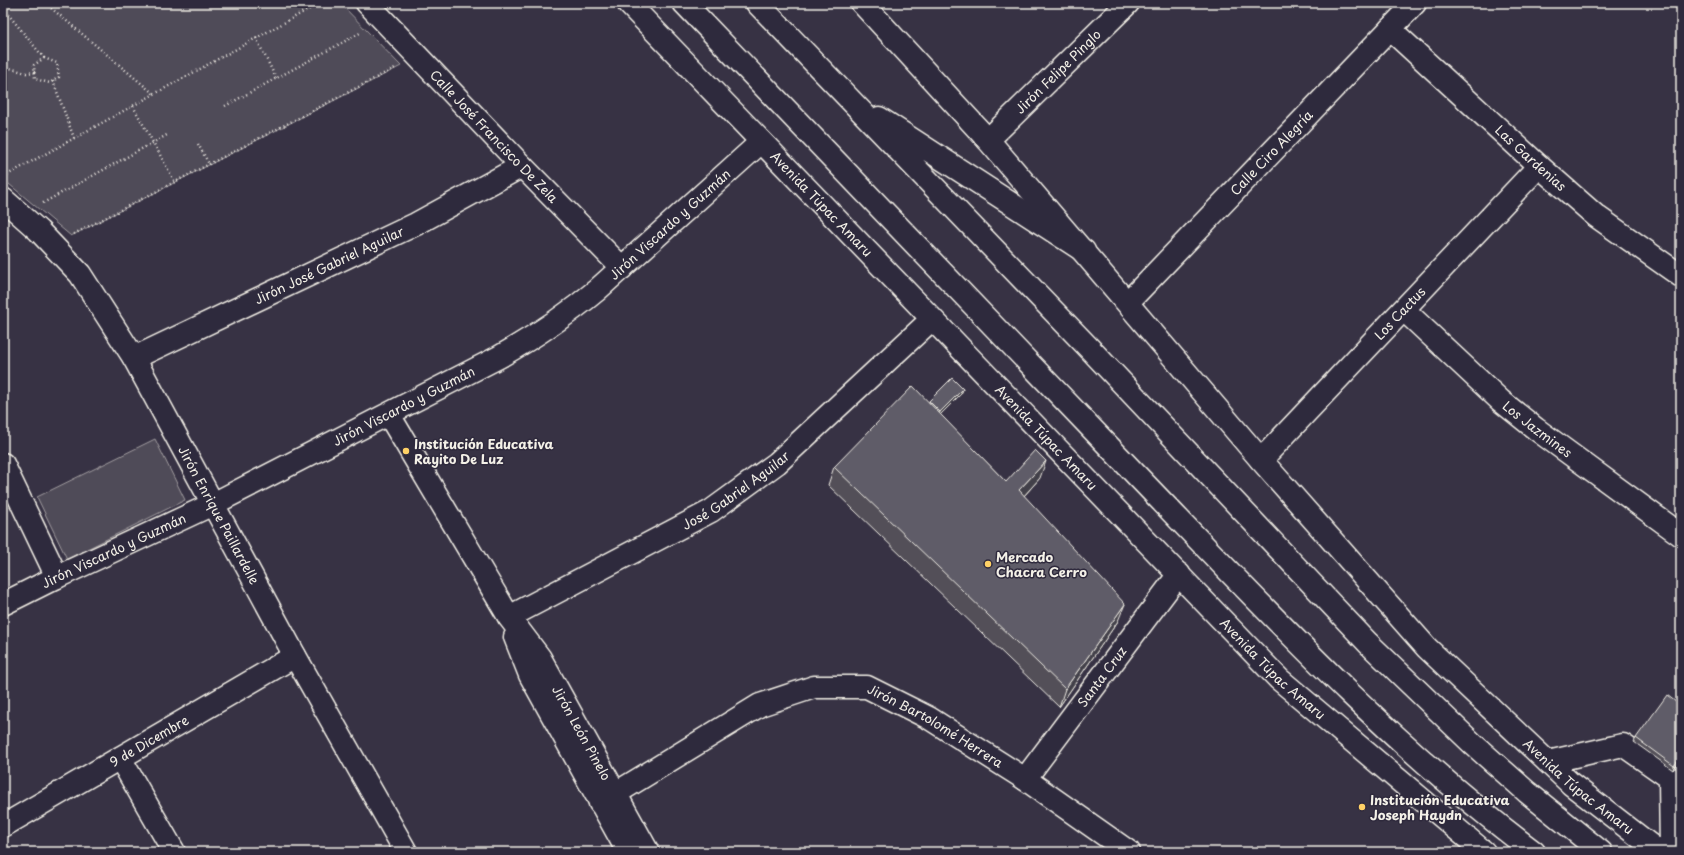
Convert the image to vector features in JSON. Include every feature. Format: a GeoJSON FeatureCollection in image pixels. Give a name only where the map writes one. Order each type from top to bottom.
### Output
{"type":"FeatureCollection","features":[{"type":"Feature","properties":{"kind":"main road","name":"Calle José Francisco De Zela"},"geometry":{"type":"LineString","coordinates":[[367,3],[522,166],[622,268]]}},
{"type":"Feature","properties":{"kind":"main road","name":"Avenida Túpac Amaru"},"geometry":{"type":"LineString","coordinates":[[628,3],[1279,679],[1484,852]]}},
{"type":"Feature","properties":{"kind":"main road"},"geometry":{"type":"LineString","coordinates":[[684,3],[1051,388],[1311,656],[1410,750],[1470,802],[1534,852]]}},
{"type":"Feature","properties":{"kind":"main road"},"geometry":{"type":"LineString","coordinates":[[757,3],[1085,344],[1368,643],[1478,749],[1527,792],[1601,852]]}},
{"type":"Feature","properties":{"kind":"main road","name":"Avenida Túpac Amaru"},"geometry":{"type":"LineString","coordinates":[[862,3],[988,140],[1128,302],[1261,460],[1427,648],[1571,784],[1659,852]]}},
{"type":"Feature","properties":{"kind":"main road","name":"Jirón Felipe Pinglo"},"geometry":{"type":"LineString","coordinates":[[988,140],[1128,3]]}},
{"type":"Feature","properties":{"kind":"main road","name":"Calle Ciro Alegría"},"geometry":{"type":"LineString","coordinates":[[1128,302],[1415,3]]}},
{"type":"Feature","properties":{"kind":"main road","name":"Las Gardenias"},"geometry":{"type":"LineString","coordinates":[[1390,29],[1539,166],[1596,216],[1681,276]]}},
{"type":"Feature","properties":{"kind":"main road"},"geometry":{"type":"LineString","coordinates":[[848,98],[1084,251]]}},
{"type":"Feature","properties":{"kind":"main road","name":"Jirón Viscardo y Guzmán"},"geometry":{"type":"LineString","coordinates":[[3,604],[57,576],[213,504],[389,415],[536,336],[570,312],[622,268],[762,142]]}},
{"type":"Feature","properties":{"kind":"main road","name":"Jirón José Gabriel Aguilar"},"geometry":{"type":"LineString","coordinates":[[134,358],[416,224],[522,166]]}},
{"type":"Feature","properties":{"kind":"main road","name":"Los Cactus"},"geometry":{"type":"LineString","coordinates":[[1261,460],[1539,166]]}},
{"type":"Feature","properties":{"kind":"main road","name":"Jirón Enrique Paillardelle"},"geometry":{"type":"LineString","coordinates":[[3,199],[52,245],[80,274],[134,358],[295,656],[406,852]]}},
{"type":"Feature","properties":{"kind":"main road","name":"Los Jazmines"},"geometry":{"type":"LineString","coordinates":[[1404,310],[1501,401],[1536,429],[1681,535]]}},
{"type":"Feature","properties":{"kind":"main road","name":"José Gabriel Aguilar"},"geometry":{"type":"LineString","coordinates":[[509,617],[710,511],[777,464],[932,319]]}},
{"type":"Feature","properties":{"kind":"main road","name":"Jirón León Pinelo"},"geometry":{"type":"LineString","coordinates":[[389,415],[509,617],[530,675],[607,798],[648,852]]}},
{"type":"Feature","properties":{"kind":"main road"},"geometry":{"type":"LineString","coordinates":[[3,464],[57,576]]}},
{"type":"Feature","properties":{"kind":"main road","name":"Santa Cruz"},"geometry":{"type":"LineString","coordinates":[[1025,779],[1178,574]]}},
{"type":"Feature","properties":{"kind":"main road","name":"9 de Dicembre"},"geometry":{"type":"LineString","coordinates":[[3,826],[295,656]]}},
{"type":"Feature","properties":{"kind":"main road","name":"Jirón Bartolomé Herrera"},"geometry":{"type":"LineString","coordinates":[[607,798],[760,705],[814,687],[867,687],[929,718],[1025,779],[1129,852]]}},
{"type":"Feature","properties":{"kind":"main road"},"geometry":{"type":"LineString","coordinates":[[1548,762],[1623,745],[1670,778],[1671,852]]}},
{"type":"Feature","properties":{"kind":"main road"},"geometry":{"type":"LineString","coordinates":[[120,758],[174,852]]}},
{"type":"Feature","properties":{"kind":"main road","name":"Jirón León Pinelo"},"geometry":{"type":"LineString","coordinates":[[607,798],[628,852]]}},
{"type":"Feature","properties":{"kind":"path"},"geometry":{"type":"LineString","coordinates":[[46,3],[154,94]]}},
{"type":"Feature","properties":{"kind":"path"},"geometry":{"type":"LineString","coordinates":[[6,176],[320,3]]}},
{"type":"Feature","properties":{"kind":"path"},"geometry":{"type":"LineString","coordinates":[[3,8],[44,58],[57,63],[59,77],[50,83],[35,79],[34,65],[44,58]]}},
{"type":"Feature","properties":{"kind":"path"},"geometry":{"type":"LineString","coordinates":[[224,106],[360,33]]}},
{"type":"Feature","properties":{"kind":"path"},"geometry":{"type":"LineString","coordinates":[[256,38],[276,78]]}},
{"type":"Feature","properties":{"kind":"path"},"geometry":{"type":"LineString","coordinates":[[52,245],[418,56]]}},
{"type":"Feature","properties":{"kind":"path"},"geometry":{"type":"LineString","coordinates":[[3,66],[26,73],[35,72]]}},
{"type":"Feature","properties":{"kind":"path"},"geometry":{"type":"LineString","coordinates":[[3,81],[8,87],[3,92]]}},
{"type":"Feature","properties":{"kind":"path"},"geometry":{"type":"LineString","coordinates":[[53,81],[74,138]]}},
{"type":"Feature","properties":{"kind":"path"},"geometry":{"type":"LineString","coordinates":[[133,106],[175,182]]}},
{"type":"Feature","properties":{"kind":"path"},"geometry":{"type":"LineString","coordinates":[[40,205],[168,135]]}},
{"type":"Feature","properties":{"kind":"path"},"geometry":{"type":"LineString","coordinates":[[198,144],[209,164]]}},
{"type":"Feature","properties":{"kind":"shaded area"},"geometry":{"type":"Polygon","coordinates":[[[3,3],[340,3],[401,66],[71,236],[3,179],[3,3]]]}},
{"type":"Feature","properties":{"kind":"shaded area"},"geometry":{"type":"Polygon","coordinates":[[[155,439],[185,500],[67,559],[37,497],[155,439]]]}},
{"type":"Feature","properties":{"kind":"building"},"geometry":{"type":"Polygon","coordinates":[[[952,378],[963,389],[940,412],[929,401],[952,378]]]}},
{"type":"Feature","properties":{"kind":"building","name":"Mercado Chacra Cerro"},"geometry":{"type":"Polygon","coordinates":[[[913,386],[1006,482],[1035,450],[1046,461],[1019,490],[1125,604],[1065,689],[834,467],[913,386]]]}},
{"type":"Feature","properties":{"kind":"building"},"geometry":{"type":"Polygon","coordinates":[[[1667,695],[1681,706],[1681,756],[1674,766],[1636,738],[1667,695]]]}},
{"type":"Feature","properties":{"kind":"place","name":"Institución Educativa Rayito De Luz"},"geometry":{"type":"Point","coordinates":[406,451]}},
{"type":"Feature","properties":{"kind":"place","name":"Mercado Chacra Cerro"},"geometry":{"type":"Point","coordinates":[988,564]}},
{"type":"Feature","properties":{"kind":"place","name":"Institución Educativa Joseph Haydn"},"geometry":{"type":"Point","coordinates":[1362,807]}}]}
